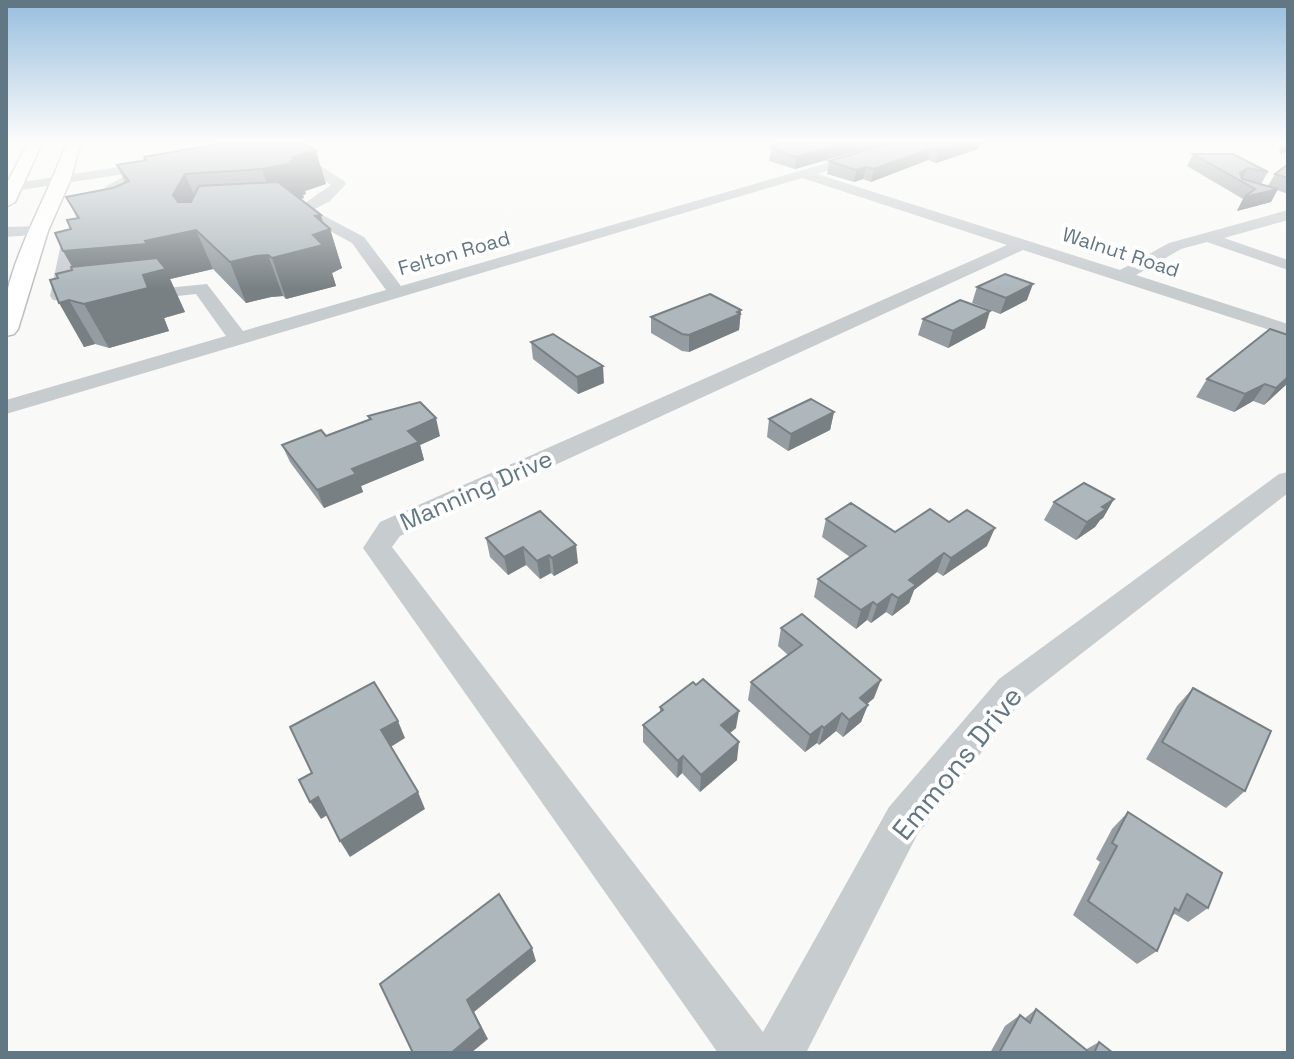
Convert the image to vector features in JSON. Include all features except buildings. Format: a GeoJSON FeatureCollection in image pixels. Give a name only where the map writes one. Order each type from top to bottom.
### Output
{"type":"FeatureCollection","features":[{"type":"Feature","properties":{"kind":"main road"},"geometry":{"type":"LineString","coordinates":[[6,329],[38,231],[57,190]]}},
{"type":"Feature","properties":{"kind":"street"},"geometry":{"type":"LineString","coordinates":[[90,301],[59,296],[70,239],[110,190]]}},
{"type":"Feature","properties":{"kind":"street"},"geometry":{"type":"LineString","coordinates":[[261,212],[303,210],[334,190]]}},
{"type":"Feature","properties":{"kind":"street","name":"Felton Road"},"geometry":{"type":"LineString","coordinates":[[6,407],[747,190]]}},
{"type":"Feature","properties":{"kind":"street","name":"Walnut Road"},"geometry":{"type":"LineString","coordinates":[[855,190],[1288,330]]}},
{"type":"Feature","properties":{"kind":"street"},"geometry":{"type":"LineString","coordinates":[[303,210],[358,240],[397,293]]}},
{"type":"Feature","properties":{"kind":"street"},"geometry":{"type":"LineString","coordinates":[[1124,275],[1175,246],[1288,215]]}},
{"type":"Feature","properties":{"kind":"street"},"geometry":{"type":"LineString","coordinates":[[6,232],[38,231]]}},
{"type":"Feature","properties":{"kind":"street"},"geometry":{"type":"LineString","coordinates":[[1207,237],[1286,265]]}},
{"type":"Feature","properties":{"kind":"street","name":"Manning Drive"},"geometry":{"type":"LineString","coordinates":[[748,1053],[377,548],[390,529],[1023,244]]}},
{"type":"Feature","properties":{"kind":"street"},"geometry":{"type":"LineString","coordinates":[[122,297],[201,288],[238,338]]}},
{"type":"Feature","properties":{"kind":"street","name":"Emmons Drive"},"geometry":{"type":"LineString","coordinates":[[779,1053],[903,821],[1011,689],[1288,480]]}}]}
